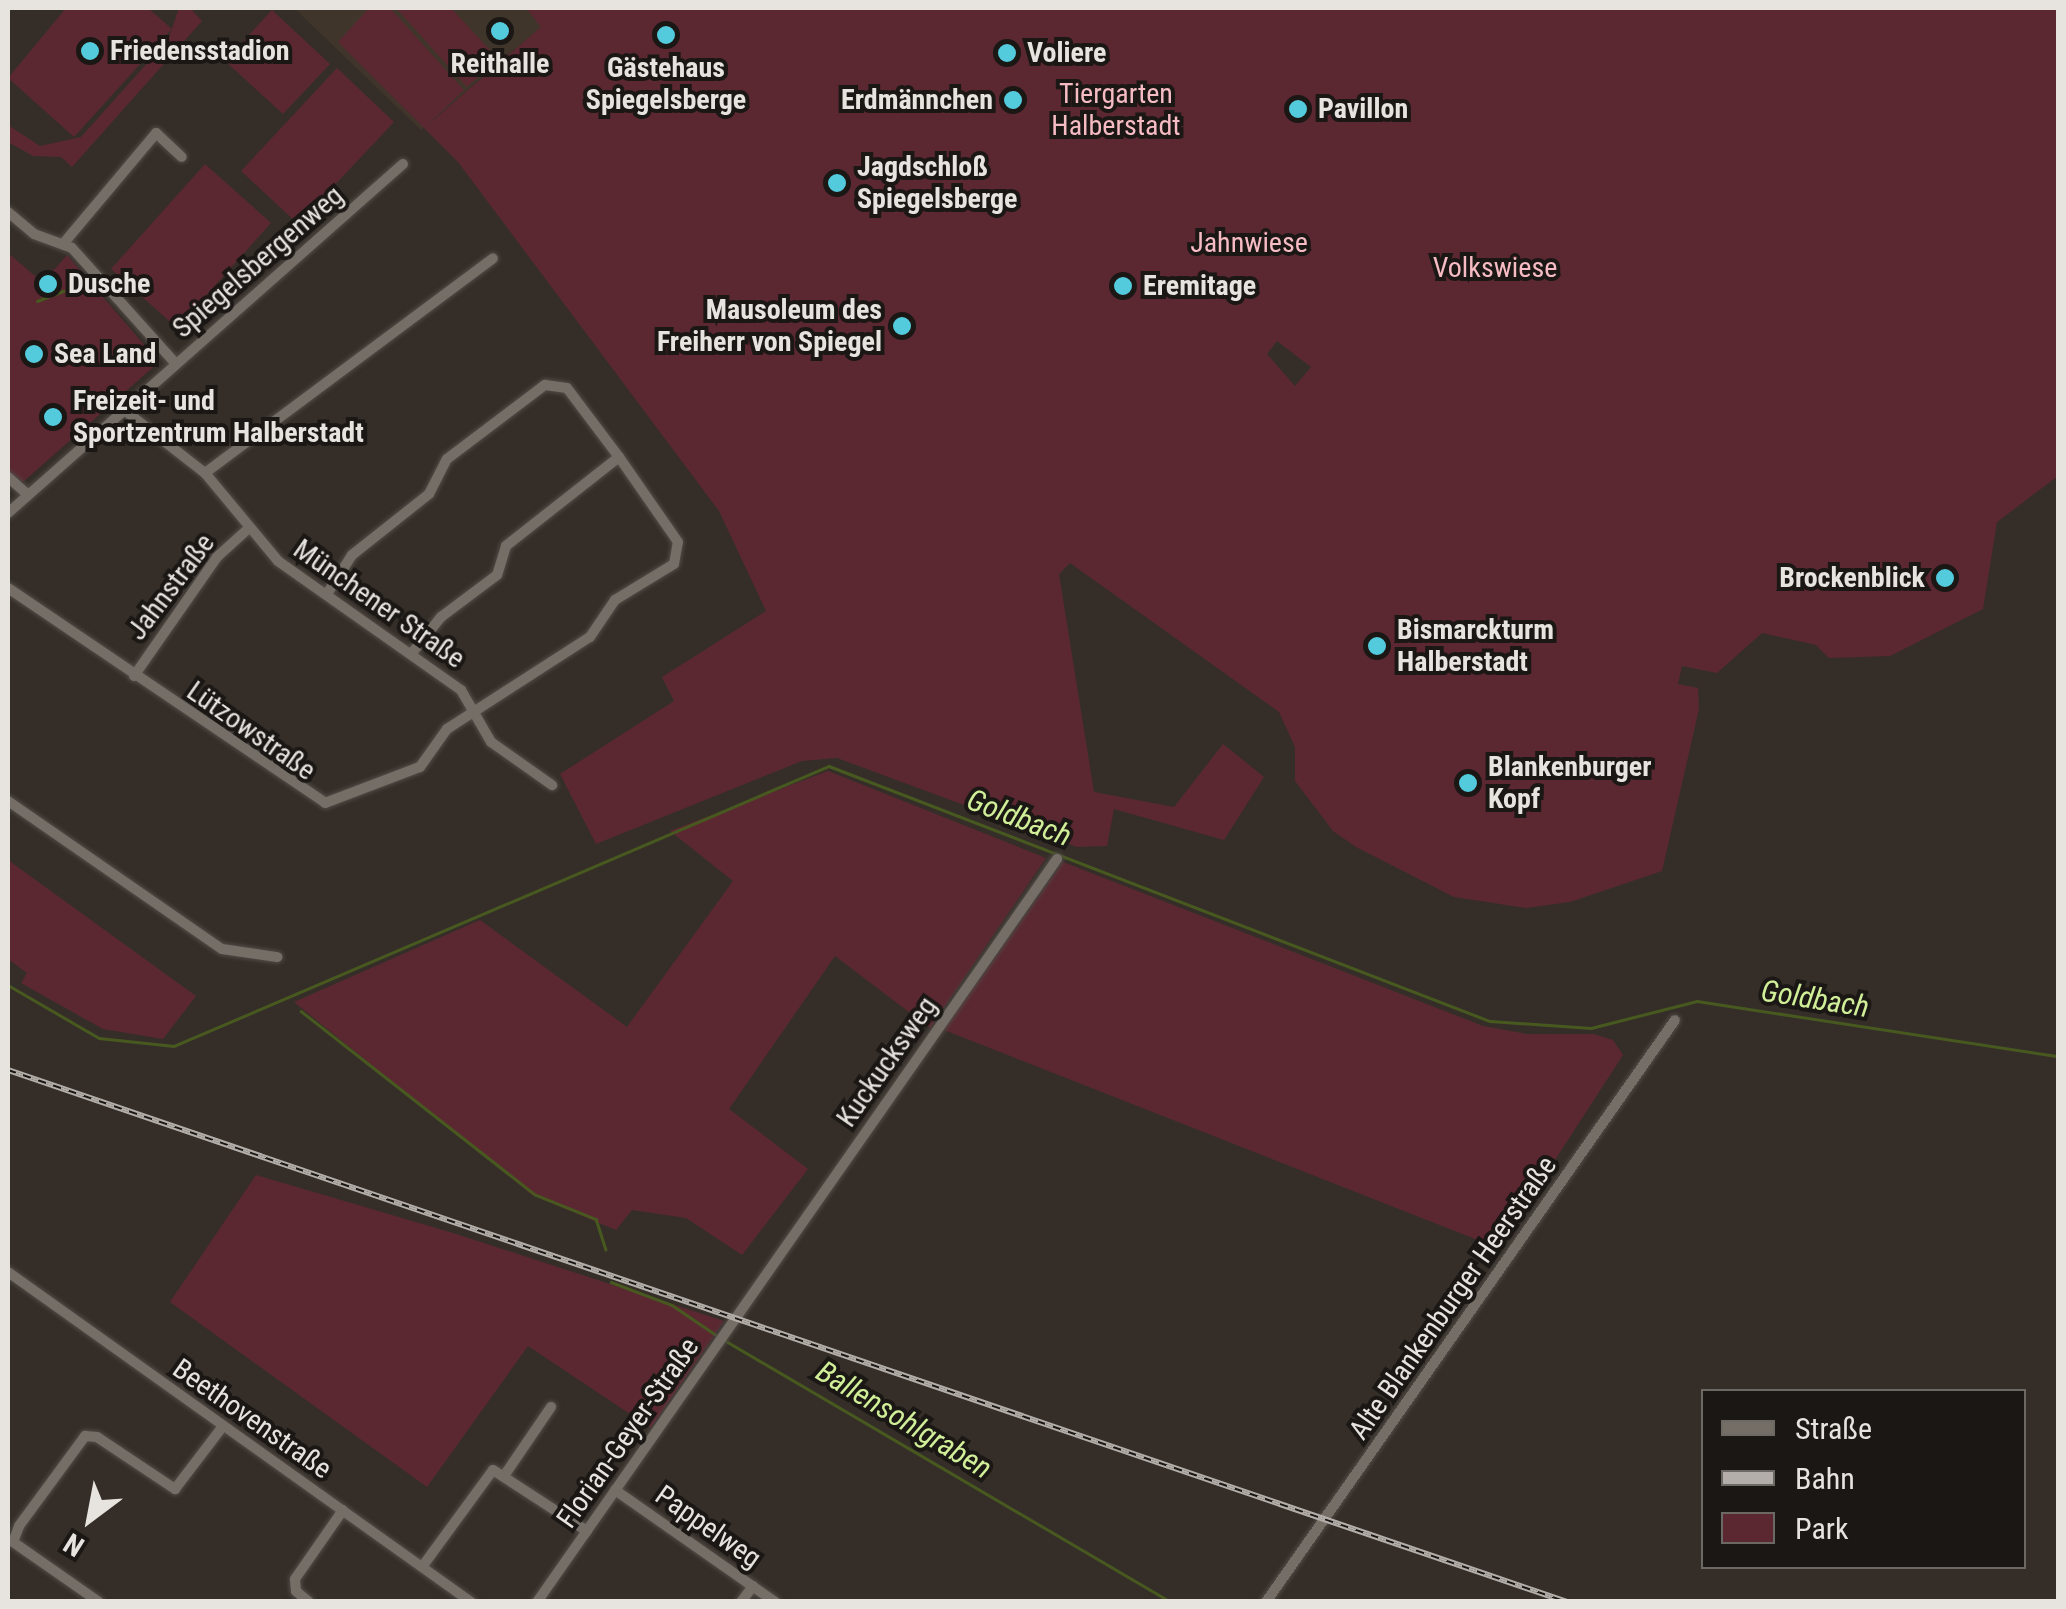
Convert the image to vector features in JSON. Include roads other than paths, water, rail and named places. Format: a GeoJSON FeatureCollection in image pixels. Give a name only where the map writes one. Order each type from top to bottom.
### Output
{"type":"FeatureCollection","features":[{"type":"Feature","properties":{"kind":"street"},"geometry":{"type":"LineString","coordinates":[[63,244],[156,133],[182,157]]}},
{"type":"Feature","properties":{"kind":"street","name":"Spiegelsbergenweg"},"geometry":{"type":"LineString","coordinates":[[8,513],[403,164]]}},
{"type":"Feature","properties":{"kind":"street"},"geometry":{"type":"LineString","coordinates":[[8,212],[34,234],[63,244],[130,306],[176,364]]}},
{"type":"Feature","properties":{"kind":"street"},"geometry":{"type":"LineString","coordinates":[[206,473],[493,258]]}},
{"type":"Feature","properties":{"kind":"street"},"geometry":{"type":"LineString","coordinates":[[327,594],[352,555],[429,494],[446,459],[545,385],[567,388],[678,542],[674,564],[614,600],[590,637],[473,714]]}},
{"type":"Feature","properties":{"kind":"street","name":"Münchener Straße"},"geometry":{"type":"LineString","coordinates":[[124,410],[206,473],[278,561],[461,690],[491,742],[552,785]]}},
{"type":"Feature","properties":{"kind":"street"},"geometry":{"type":"LineString","coordinates":[[412,653],[441,617],[496,575],[506,546],[619,457]]}},
{"type":"Feature","properties":{"kind":"street"},"geometry":{"type":"LineString","coordinates":[[8,476],[28,494]]}},
{"type":"Feature","properties":{"kind":"street","name":"Jahnstraße"},"geometry":{"type":"LineString","coordinates":[[134,676],[216,557],[249,528]]}},
{"type":"Feature","properties":{"kind":"street","name":"Lützowstraße"},"geometry":{"type":"LineString","coordinates":[[8,588],[316,802],[420,767],[446,728],[473,714]]}},
{"type":"Feature","properties":{"kind":"street"},"geometry":{"type":"LineString","coordinates":[[8,801],[222,950],[277,956]]}},
{"type":"Feature","properties":{"kind":"street","name":"Kuckucksweg"},"geometry":{"type":"LineString","coordinates":[[755,1291],[1057,860]]}},
{"type":"Feature","properties":{"kind":"street","name":"Alte Blankenburger Heerstraße"},"geometry":{"type":"LineString","coordinates":[[1266,1602],[1675,1020]]}},
{"type":"Feature","properties":{"kind":"street","name":"Beethovenstraße"},"geometry":{"type":"LineString","coordinates":[[8,1272],[471,1602]]}},
{"type":"Feature","properties":{"kind":"street","name":"Florian-Geyer-Straße"},"geometry":{"type":"LineString","coordinates":[[538,1602],[755,1291]]}},
{"type":"Feature","properties":{"kind":"street"},"geometry":{"type":"LineString","coordinates":[[506,1473],[551,1407]]}},
{"type":"Feature","properties":{"kind":"street"},"geometry":{"type":"LineString","coordinates":[[99,1602],[13,1542],[84,1436],[97,1437],[174,1489],[223,1426]]}},
{"type":"Feature","properties":{"kind":"street"},"geometry":{"type":"LineString","coordinates":[[422,1567],[482,1476],[506,1473],[587,1531]]}},
{"type":"Feature","properties":{"kind":"street","name":"Pappelweg"},"geometry":{"type":"LineString","coordinates":[[616,1490],[775,1602]]}},
{"type":"Feature","properties":{"kind":"street"},"geometry":{"type":"LineString","coordinates":[[308,1602],[296,1591],[295,1579],[343,1510]]}},
{"type":"Feature","properties":{"kind":"street"},"geometry":{"type":"LineString","coordinates":[[742,1602],[752,1586]]}},
{"type":"Feature","properties":{"kind":"waterway"},"geometry":{"type":"LineString","coordinates":[[37,301],[63,291]]}},
{"type":"Feature","properties":{"kind":"waterway","name":"Goldbach"},"geometry":{"type":"LineString","coordinates":[[8,985],[99,1038],[174,1046],[829,766],[1490,1021],[1591,1028],[1697,1001],[2058,1056]]}},
{"type":"Feature","properties":{"kind":"waterway","name":"Ballensohlgraben"},"geometry":{"type":"LineString","coordinates":[[301,1011],[536,1195],[596,1219],[606,1249]]}},
{"type":"Feature","properties":{"kind":"waterway","name":"Ballensohlgraben"},"geometry":{"type":"LineString","coordinates":[[611,1282],[672,1305],[719,1337]]}},
{"type":"Feature","properties":{"kind":"waterway","name":"Ballensohlgraben"},"geometry":{"type":"LineString","coordinates":[[726,1341],[1171,1602]]}},
{"type":"Feature","properties":{"kind":"railway"},"geometry":{"type":"LineString","coordinates":[[8,1070],[1567,1602]]}},
{"type":"Feature","properties":{"kind":"place","name":"Reithalle"},"geometry":{"type":"Point","coordinates":[500,31]}},
{"type":"Feature","properties":{"kind":"place","name":"Gästehaus Spiegelsberge"},"geometry":{"type":"Point","coordinates":[666,35]}},
{"type":"Feature","properties":{"kind":"place","name":"Friedensstadion"},"geometry":{"type":"Point","coordinates":[90,51]}},
{"type":"Feature","properties":{"kind":"place","name":"Voliere"},"geometry":{"type":"Point","coordinates":[1007,53]}},
{"type":"Feature","properties":{"kind":"place","name":"Erdmännchen"},"geometry":{"type":"Point","coordinates":[1013,100]}},
{"type":"Feature","properties":{"kind":"place","name":"Pavillon"},"geometry":{"type":"Point","coordinates":[1298,109]}},
{"type":"Feature","properties":{"kind":"place","name":"Jagdschloß Spiegelsberge"},"geometry":{"type":"Point","coordinates":[837,183]}},
{"type":"Feature","properties":{"kind":"place","name":"Dusche"},"geometry":{"type":"Point","coordinates":[48,284]}},
{"type":"Feature","properties":{"kind":"place","name":"Eremitage"},"geometry":{"type":"Point","coordinates":[1123,286]}},
{"type":"Feature","properties":{"kind":"place","name":"Mausoleum des Freiherr von Spiegel"},"geometry":{"type":"Point","coordinates":[902,326]}},
{"type":"Feature","properties":{"kind":"place","name":"Sea Land"},"geometry":{"type":"Point","coordinates":[34,354]}},
{"type":"Feature","properties":{"kind":"place","name":"Freizeit- und Sportzentrum Halberstadt"},"geometry":{"type":"Point","coordinates":[53,417]}},
{"type":"Feature","properties":{"kind":"place","name":"Brockenblick"},"geometry":{"type":"Point","coordinates":[1945,578]}},
{"type":"Feature","properties":{"kind":"place","name":"Bismarckturm Halberstadt"},"geometry":{"type":"Point","coordinates":[1377,646]}},
{"type":"Feature","properties":{"kind":"place","name":"Blankenburger Kopf"},"geometry":{"type":"Point","coordinates":[1468,783]}},
{"type":"Feature","properties":{"kind":"park label","name":"Tiergarten Halberstadt"},"geometry":{"type":"Point","coordinates":[1116,110]}},
{"type":"Feature","properties":{"kind":"park label","name":"Jahnwiese"},"geometry":{"type":"Point","coordinates":[1249,243]}},
{"type":"Feature","properties":{"kind":"park label","name":"Volkswiese"},"geometry":{"type":"Point","coordinates":[1495,268]}}]}
